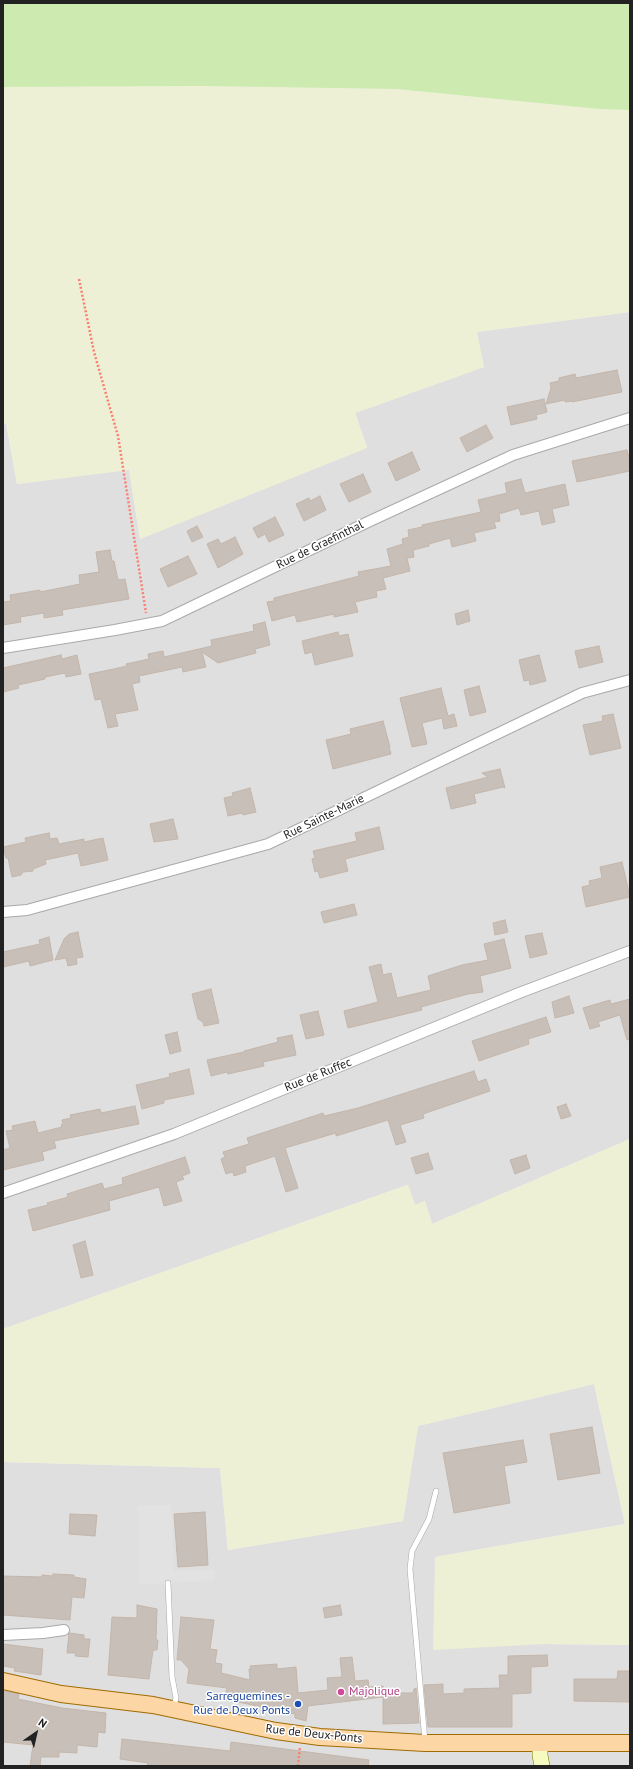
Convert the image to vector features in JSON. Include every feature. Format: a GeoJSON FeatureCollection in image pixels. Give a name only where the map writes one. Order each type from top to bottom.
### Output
{"type":"FeatureCollection","features":[{"type":"Feature","properties":{"kind":"main road","name":"Rue de Deux-Ponts"},"geometry":{"type":"LineString","coordinates":[[3,1681],[61,1694],[174,1709],[276,1731],[302,1734],[425,1743],[630,1743]]}},
{"type":"Feature","properties":{"kind":"street","name":"Rue de Graefinthal"},"geometry":{"type":"LineString","coordinates":[[3,648],[162,621],[370,521],[513,455],[630,418]]}},
{"type":"Feature","properties":{"kind":"street","name":"Rue Sainte-Marie"},"geometry":{"type":"LineString","coordinates":[[3,912],[27,910],[268,844],[582,693],[630,680]]}},
{"type":"Feature","properties":{"kind":"street","name":"Rue de Ruffec"},"geometry":{"type":"LineString","coordinates":[[3,1193],[174,1134],[519,993],[630,951]]}},
{"type":"Feature","properties":{"kind":"street"},"geometry":{"type":"LineString","coordinates":[[3,1635],[43,1633],[64,1630]]}},
{"type":"Feature","properties":{"kind":"street"},"geometry":{"type":"LineString","coordinates":[[540,1744],[542,1766]]}},
{"type":"Feature","properties":{"kind":"lane"},"geometry":{"type":"LineString","coordinates":[[425,1743],[410,1569],[412,1551],[429,1519],[436,1491]]}},
{"type":"Feature","properties":{"kind":"lane"},"geometry":{"type":"LineString","coordinates":[[168,1583],[172,1677],[176,1698],[174,1709]]}},
{"type":"Feature","properties":{"kind":"path"},"geometry":{"type":"LineString","coordinates":[[80,279],[94,352],[118,436],[148,624]]}},
{"type":"Feature","properties":{"kind":"path"},"geometry":{"type":"LineString","coordinates":[[298,1766],[302,1734]]}},
{"type":"Feature","properties":{"kind":"shaded area"},"geometry":{"type":"Polygon","coordinates":[[[630,312],[630,1139],[432,1224],[425,1201],[415,1205],[407,1185],[3,1329],[3,425],[6,423],[17,484],[129,469],[140,539],[367,447],[355,413],[484,367],[476,332],[630,312]]]}},
{"type":"Feature","properties":{"kind":"shaded area"},"geometry":{"type":"Polygon","coordinates":[[[594,1384],[625,1524],[435,1557],[545,1644],[630,1645],[630,1766],[3,1766],[3,1462],[220,1468],[228,1550],[403,1521],[418,1426],[594,1384]]]}},
{"type":"Feature","properties":{"kind":"shaded area"},"geometry":{"type":"Polygon","coordinates":[[[138,1505],[171,1505],[174,1571],[214,1570],[215,1580],[138,1585],[138,1505]]]}},
{"type":"Feature","properties":{"kind":"green space"},"geometry":{"type":"Polygon","coordinates":[[[3,3],[630,3],[630,110],[599,109],[396,89],[199,86],[3,87],[3,3]]]}},
{"type":"Feature","properties":{"kind":"green space"},"geometry":{"type":"Polygon","coordinates":[[[199,86],[396,89],[599,109],[630,110],[630,312],[477,332],[484,367],[355,413],[367,448],[140,539],[129,470],[17,484],[6,423],[3,425],[3,87],[199,86]]]}},
{"type":"Feature","properties":{"kind":"green space"},"geometry":{"type":"Polygon","coordinates":[[[630,1139],[630,1645],[545,1644],[433,1650],[435,1557],[625,1524],[594,1384],[418,1426],[403,1521],[228,1550],[220,1468],[3,1462],[3,1329],[408,1185],[415,1205],[425,1201],[432,1224],[630,1139]]]}},
{"type":"Feature","properties":{"kind":"building"},"geometry":{"type":"Polygon","coordinates":[[[617,370],[622,392],[572,402],[565,402],[565,400],[546,404],[551,388],[550,383],[559,381],[559,378],[575,374],[576,378],[617,370]]]}},
{"type":"Feature","properties":{"kind":"building"},"geometry":{"type":"Polygon","coordinates":[[[544,399],[547,412],[536,415],[537,419],[511,425],[507,407],[544,399]]]}},
{"type":"Feature","properties":{"kind":"building"},"geometry":{"type":"Polygon","coordinates":[[[486,425],[493,438],[467,452],[460,438],[486,425]]]}},
{"type":"Feature","properties":{"kind":"building"},"geometry":{"type":"Polygon","coordinates":[[[627,450],[630,461],[630,471],[577,482],[572,461],[627,450]]]}},
{"type":"Feature","properties":{"kind":"building"},"geometry":{"type":"Polygon","coordinates":[[[412,452],[420,470],[396,481],[388,463],[412,452]]]}},
{"type":"Feature","properties":{"kind":"building"},"geometry":{"type":"Polygon","coordinates":[[[363,474],[371,492],[349,502],[340,484],[363,474]]]}},
{"type":"Feature","properties":{"kind":"building"},"geometry":{"type":"Polygon","coordinates":[[[521,479],[525,493],[565,484],[569,505],[552,509],[555,522],[542,525],[539,511],[521,515],[519,508],[499,514],[500,521],[494,522],[496,528],[474,533],[476,541],[452,547],[450,538],[413,550],[414,557],[407,558],[410,571],[383,578],[386,589],[376,591],[377,597],[355,602],[358,612],[334,617],[334,614],[297,622],[295,615],[272,621],[267,602],[274,601],[274,598],[359,576],[358,572],[391,566],[387,549],[403,544],[402,539],[409,537],[408,530],[422,527],[422,525],[481,512],[478,500],[507,493],[505,483],[521,479]]]}},
{"type":"Feature","properties":{"kind":"building"},"geometry":{"type":"Polygon","coordinates":[[[320,496],[326,510],[304,521],[296,504],[309,498],[310,501],[320,496]]]}},
{"type":"Feature","properties":{"kind":"building"},"geometry":{"type":"Polygon","coordinates":[[[275,517],[284,535],[269,542],[265,534],[258,538],[253,528],[275,517]]]}},
{"type":"Feature","properties":{"kind":"building"},"geometry":{"type":"Polygon","coordinates":[[[197,526],[203,537],[192,542],[187,531],[197,526]]]}},
{"type":"Feature","properties":{"kind":"building"},"geometry":{"type":"Polygon","coordinates":[[[235,537],[243,554],[218,568],[207,544],[218,539],[221,544],[235,537]]]}},
{"type":"Feature","properties":{"kind":"building"},"geometry":{"type":"Polygon","coordinates":[[[110,550],[118,580],[125,579],[129,599],[62,610],[63,615],[44,618],[44,613],[20,617],[21,622],[3,625],[3,602],[11,601],[10,595],[40,590],[40,592],[80,584],[79,575],[99,572],[96,552],[110,550]]]}},
{"type":"Feature","properties":{"kind":"building"},"geometry":{"type":"Polygon","coordinates":[[[188,556],[197,574],[168,587],[160,569],[188,556]]]}},
{"type":"Feature","properties":{"kind":"building"},"geometry":{"type":"Polygon","coordinates":[[[468,610],[470,621],[457,625],[455,614],[468,610]]]}},
{"type":"Feature","properties":{"kind":"building"},"geometry":{"type":"Polygon","coordinates":[[[265,622],[270,645],[255,649],[256,653],[218,663],[202,652],[206,667],[183,672],[182,667],[139,676],[140,682],[132,684],[138,710],[115,714],[118,726],[108,728],[101,699],[95,700],[89,674],[127,666],[126,664],[149,659],[148,654],[163,651],[164,657],[212,646],[211,640],[254,631],[253,625],[265,622]]]}},
{"type":"Feature","properties":{"kind":"building"},"geometry":{"type":"Polygon","coordinates":[[[338,632],[339,636],[348,634],[353,656],[315,665],[312,652],[305,654],[302,641],[338,632]]]}},
{"type":"Feature","properties":{"kind":"building"},"geometry":{"type":"Polygon","coordinates":[[[599,646],[603,662],[579,668],[575,651],[599,646]]]}},
{"type":"Feature","properties":{"kind":"building"},"geometry":{"type":"Polygon","coordinates":[[[61,655],[62,659],[77,655],[81,674],[66,677],[65,673],[45,677],[45,679],[18,685],[19,688],[3,692],[3,668],[61,655]]]}},
{"type":"Feature","properties":{"kind":"building"},"geometry":{"type":"Polygon","coordinates":[[[539,655],[546,681],[530,685],[529,680],[524,681],[519,660],[539,655]]]}},
{"type":"Feature","properties":{"kind":"building"},"geometry":{"type":"Polygon","coordinates":[[[479,686],[486,712],[470,716],[464,690],[479,686]]]}},
{"type":"Feature","properties":{"kind":"building"},"geometry":{"type":"Polygon","coordinates":[[[441,688],[448,716],[454,714],[457,726],[444,729],[442,718],[422,723],[427,744],[412,747],[400,698],[441,688]]]}},
{"type":"Feature","properties":{"kind":"building"},"geometry":{"type":"Polygon","coordinates":[[[613,714],[621,748],[590,755],[583,725],[603,721],[602,716],[613,714]]]}},
{"type":"Feature","properties":{"kind":"building"},"geometry":{"type":"Polygon","coordinates":[[[383,721],[391,754],[333,769],[326,740],[351,734],[350,729],[383,721]]]}},
{"type":"Feature","properties":{"kind":"building"},"geometry":{"type":"Polygon","coordinates":[[[500,769],[505,788],[503,787],[474,794],[476,803],[451,809],[446,788],[488,777],[482,773],[500,769]]]}},
{"type":"Feature","properties":{"kind":"building"},"geometry":{"type":"Polygon","coordinates":[[[250,788],[256,812],[228,816],[224,798],[233,796],[232,793],[250,788]]]}},
{"type":"Feature","properties":{"kind":"building"},"geometry":{"type":"Polygon","coordinates":[[[173,819],[178,839],[154,842],[150,824],[173,819]]]}},
{"type":"Feature","properties":{"kind":"building"},"geometry":{"type":"Polygon","coordinates":[[[379,827],[384,849],[345,859],[348,871],[320,878],[318,871],[315,872],[312,859],[315,858],[313,851],[357,841],[355,833],[379,827]]]}},
{"type":"Feature","properties":{"kind":"building"},"geometry":{"type":"Polygon","coordinates":[[[49,833],[50,839],[57,838],[59,844],[84,839],[84,842],[103,838],[108,860],[81,866],[78,853],[45,860],[46,864],[33,869],[33,871],[23,872],[21,875],[12,877],[8,858],[6,858],[3,847],[26,842],[25,838],[49,833]]]}},
{"type":"Feature","properties":{"kind":"building"},"geometry":{"type":"Polygon","coordinates":[[[622,862],[630,897],[586,907],[582,887],[590,885],[589,881],[602,878],[600,867],[622,862]]]}},
{"type":"Feature","properties":{"kind":"building"},"geometry":{"type":"Polygon","coordinates":[[[354,904],[357,915],[324,923],[321,912],[354,904]]]}},
{"type":"Feature","properties":{"kind":"building"},"geometry":{"type":"Polygon","coordinates":[[[505,920],[508,932],[495,935],[493,923],[505,920]]]}},
{"type":"Feature","properties":{"kind":"building"},"geometry":{"type":"Polygon","coordinates":[[[78,932],[83,957],[76,958],[77,964],[68,966],[66,958],[55,960],[64,939],[69,934],[78,932]]]}},
{"type":"Feature","properties":{"kind":"building"},"geometry":{"type":"Polygon","coordinates":[[[542,933],[547,954],[530,958],[525,936],[542,933]]]}},
{"type":"Feature","properties":{"kind":"building"},"geometry":{"type":"Polygon","coordinates":[[[49,937],[53,960],[30,966],[29,961],[3,967],[3,952],[40,944],[39,940],[49,937]]]}},
{"type":"Feature","properties":{"kind":"building"},"geometry":{"type":"Polygon","coordinates":[[[504,939],[511,968],[480,976],[483,992],[468,994],[421,1007],[422,1010],[348,1028],[344,1011],[378,1002],[369,967],[381,964],[383,975],[391,973],[397,998],[431,990],[428,976],[462,965],[488,960],[484,944],[504,939]]]}},
{"type":"Feature","properties":{"kind":"building"},"geometry":{"type":"Polygon","coordinates":[[[211,989],[219,1023],[204,1026],[203,1022],[198,1019],[192,994],[211,989]]]}},
{"type":"Feature","properties":{"kind":"building"},"geometry":{"type":"Polygon","coordinates":[[[569,996],[574,1013],[555,1018],[552,1002],[569,996]]]}},
{"type":"Feature","properties":{"kind":"building"},"geometry":{"type":"Polygon","coordinates":[[[630,999],[630,1039],[627,1040],[620,1015],[598,1022],[600,1026],[590,1029],[583,1008],[610,1000],[611,1004],[630,999]]]}},
{"type":"Feature","properties":{"kind":"building"},"geometry":{"type":"Polygon","coordinates":[[[318,1011],[324,1035],[306,1039],[300,1015],[318,1011]]]}},
{"type":"Feature","properties":{"kind":"building"},"geometry":{"type":"Polygon","coordinates":[[[546,1017],[551,1032],[528,1039],[529,1044],[479,1061],[472,1041],[546,1017]]]}},
{"type":"Feature","properties":{"kind":"building"},"geometry":{"type":"Polygon","coordinates":[[[177,1032],[181,1051],[170,1054],[165,1035],[177,1032]]]}},
{"type":"Feature","properties":{"kind":"building"},"geometry":{"type":"Polygon","coordinates":[[[292,1035],[296,1055],[263,1062],[264,1066],[211,1076],[207,1060],[244,1052],[278,1042],[277,1038],[292,1035]]]}},
{"type":"Feature","properties":{"kind":"building"},"geometry":{"type":"Polygon","coordinates":[[[189,1069],[194,1094],[164,1100],[164,1103],[142,1109],[136,1085],[170,1077],[169,1074],[189,1069]]]}},
{"type":"Feature","properties":{"kind":"building"},"geometry":{"type":"Polygon","coordinates":[[[474,1071],[478,1082],[486,1079],[490,1091],[423,1114],[424,1118],[400,1125],[406,1142],[396,1145],[388,1120],[336,1136],[336,1133],[285,1148],[298,1188],[286,1192],[275,1156],[245,1166],[246,1172],[234,1176],[233,1172],[226,1174],[221,1159],[225,1157],[223,1152],[249,1144],[247,1138],[323,1113],[324,1116],[358,1108],[474,1071]]]}},
{"type":"Feature","properties":{"kind":"building"},"geometry":{"type":"Polygon","coordinates":[[[566,1104],[571,1116],[561,1119],[557,1107],[566,1104]]]}},
{"type":"Feature","properties":{"kind":"building"},"geometry":{"type":"Polygon","coordinates":[[[135,1106],[139,1124],[54,1141],[56,1148],[42,1152],[44,1160],[3,1170],[3,1150],[10,1148],[6,1131],[13,1130],[12,1126],[35,1121],[38,1133],[62,1127],[62,1120],[71,1118],[70,1115],[100,1109],[101,1113],[135,1106]]]}},
{"type":"Feature","properties":{"kind":"building"},"geometry":{"type":"Polygon","coordinates":[[[428,1153],[433,1169],[416,1174],[411,1158],[428,1153]]]}},
{"type":"Feature","properties":{"kind":"building"},"geometry":{"type":"Polygon","coordinates":[[[526,1155],[530,1168],[515,1174],[510,1160],[526,1155]]]}},
{"type":"Feature","properties":{"kind":"building"},"geometry":{"type":"Polygon","coordinates":[[[185,1157],[190,1173],[182,1176],[184,1179],[176,1182],[182,1201],[164,1206],[159,1187],[109,1201],[110,1210],[33,1231],[28,1210],[48,1205],[47,1203],[68,1197],[67,1194],[102,1183],[104,1189],[123,1184],[122,1178],[185,1157]]]}},
{"type":"Feature","properties":{"kind":"building"},"geometry":{"type":"Polygon","coordinates":[[[85,1241],[93,1275],[81,1278],[73,1245],[85,1241]]]}},
{"type":"Feature","properties":{"kind":"building"},"geometry":{"type":"Polygon","coordinates":[[[592,1427],[600,1473],[558,1480],[550,1434],[592,1427]]]}},
{"type":"Feature","properties":{"kind":"building"},"geometry":{"type":"Polygon","coordinates":[[[523,1440],[527,1462],[504,1466],[510,1503],[454,1513],[443,1453],[523,1440]]]}},
{"type":"Feature","properties":{"kind":"building"},"geometry":{"type":"Polygon","coordinates":[[[205,1512],[208,1565],[178,1567],[174,1514],[205,1512]]]}},
{"type":"Feature","properties":{"kind":"building"},"geometry":{"type":"Polygon","coordinates":[[[70,1514],[97,1515],[95,1536],[69,1534],[70,1514]]]}},
{"type":"Feature","properties":{"kind":"building"},"geometry":{"type":"Polygon","coordinates":[[[53,1574],[74,1575],[74,1577],[86,1579],[84,1598],[72,1597],[70,1620],[3,1615],[3,1576],[42,1577],[42,1575],[53,1576],[53,1574]]]}},
{"type":"Feature","properties":{"kind":"building"},"geometry":{"type":"Polygon","coordinates":[[[137,1605],[157,1609],[157,1650],[153,1650],[149,1679],[108,1675],[112,1617],[137,1618],[137,1605]]]}},
{"type":"Feature","properties":{"kind":"building"},"geometry":{"type":"Polygon","coordinates":[[[340,1605],[342,1615],[325,1618],[323,1608],[340,1605]]]}},
{"type":"Feature","properties":{"kind":"building"},"geometry":{"type":"Polygon","coordinates":[[[181,1617],[214,1620],[210,1649],[217,1650],[215,1663],[222,1664],[221,1673],[250,1680],[250,1666],[277,1664],[277,1669],[296,1667],[298,1693],[328,1690],[327,1678],[342,1677],[340,1658],[352,1657],[355,1681],[368,1680],[369,1687],[383,1686],[384,1693],[413,1693],[414,1689],[416,1688],[419,1723],[383,1724],[383,1697],[308,1706],[306,1721],[295,1718],[295,1714],[224,1699],[227,1688],[187,1683],[189,1669],[181,1660],[177,1660],[181,1617]]]}},
{"type":"Feature","properties":{"kind":"building"},"geometry":{"type":"Polygon","coordinates":[[[69,1633],[84,1635],[84,1639],[90,1639],[88,1657],[75,1656],[76,1653],[67,1653],[69,1633]]]}},
{"type":"Feature","properties":{"kind":"building"},"geometry":{"type":"Polygon","coordinates":[[[3,1644],[43,1649],[41,1675],[14,1671],[15,1668],[3,1666],[3,1644]]]}},
{"type":"Feature","properties":{"kind":"building"},"geometry":{"type":"Polygon","coordinates":[[[547,1655],[548,1666],[531,1667],[531,1693],[512,1694],[512,1727],[428,1727],[424,1685],[443,1684],[443,1694],[464,1693],[464,1689],[500,1688],[499,1675],[508,1675],[508,1656],[547,1655]]]}},
{"type":"Feature","properties":{"kind":"building"},"geometry":{"type":"Polygon","coordinates":[[[618,1671],[630,1671],[630,1702],[574,1701],[574,1679],[617,1679],[618,1671]]]}},
{"type":"Feature","properties":{"kind":"building"},"geometry":{"type":"Polygon","coordinates":[[[3,1691],[19,1694],[18,1699],[62,1708],[106,1713],[105,1733],[98,1732],[97,1747],[77,1745],[77,1753],[59,1752],[59,1757],[41,1757],[40,1766],[30,1766],[33,1745],[3,1742],[3,1691]]]}},
{"type":"Feature","properties":{"kind":"building"},"geometry":{"type":"Polygon","coordinates":[[[122,1739],[230,1751],[231,1742],[369,1760],[368,1766],[147,1766],[148,1763],[120,1759],[122,1739]]]}},
{"type":"Feature","properties":{"kind":"place","name":"Majolique"},"geometry":{"type":"Point","coordinates":[341,1692]}},
{"type":"Feature","properties":{"kind":"place","name":"Sarreguemines - Rue de Deux Ponts"},"geometry":{"type":"Point","coordinates":[298,1704]}}]}
